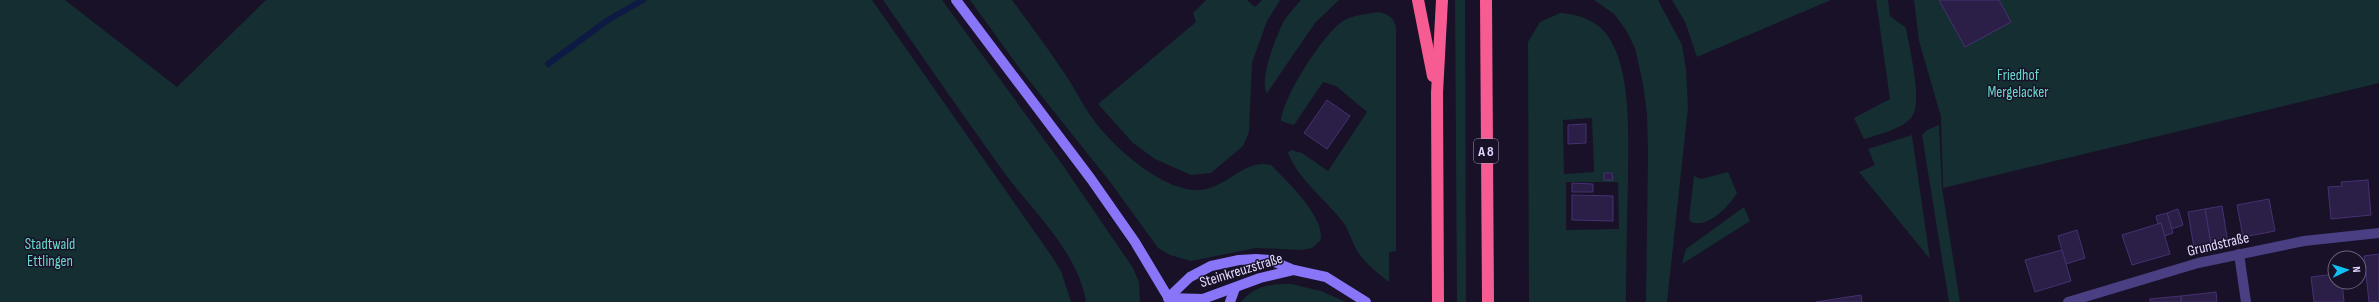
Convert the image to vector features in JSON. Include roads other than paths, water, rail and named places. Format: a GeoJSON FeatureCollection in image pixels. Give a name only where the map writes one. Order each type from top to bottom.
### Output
{"type":"FeatureCollection","features":[{"type":"Feature","properties":{"kind":"highway"},"geometry":{"type":"LineString","coordinates":[[1418,0],[1437,93]]}},
{"type":"Feature","properties":{"kind":"highway"},"geometry":{"type":"LineString","coordinates":[[1438,302],[1437,93],[1442,0]]}},
{"type":"Feature","properties":{"kind":"highway","name":"A 8"},"geometry":{"type":"LineString","coordinates":[[1486,0],[1488,302]]}},
{"type":"Feature","properties":{"kind":"main road"},"geometry":{"type":"LineString","coordinates":[[956,0],[1091,178],[1135,242],[1169,300]]}},
{"type":"Feature","properties":{"kind":"main road","name":"Steinkreuzstraße"},"geometry":{"type":"LineString","coordinates":[[1169,300],[1190,277],[1211,266],[1239,260],[1270,260],[1294,270],[1326,277],[1366,302]]}},
{"type":"Feature","properties":{"kind":"main road","name":"Steinkreuzstraße"},"geometry":{"type":"LineString","coordinates":[[1169,300],[1203,299],[1260,278],[1294,270]]}},
{"type":"Feature","properties":{"kind":"main road"},"geometry":{"type":"LineString","coordinates":[[1230,302],[1234,288]]}},
{"type":"Feature","properties":{"kind":"street","name":"Grundstraße"},"geometry":{"type":"LineString","coordinates":[[2068,302],[2198,263],[2304,241],[2379,232]]}},
{"type":"Feature","properties":{"kind":"street"},"geometry":{"type":"LineString","coordinates":[[2239,254],[2246,302]]}},
{"type":"Feature","properties":{"kind":"waterway"},"geometry":{"type":"LineString","coordinates":[[548,64],[608,20],[643,0]]}},
{"type":"Feature","properties":{"kind":"park label","name":"Friedhof Mergelacker"},"geometry":{"type":"Point","coordinates":[2018,84]}},
{"type":"Feature","properties":{"kind":"park label","name":"Stadtwald Ettlingen"},"geometry":{"type":"Point","coordinates":[50,252]}}]}
